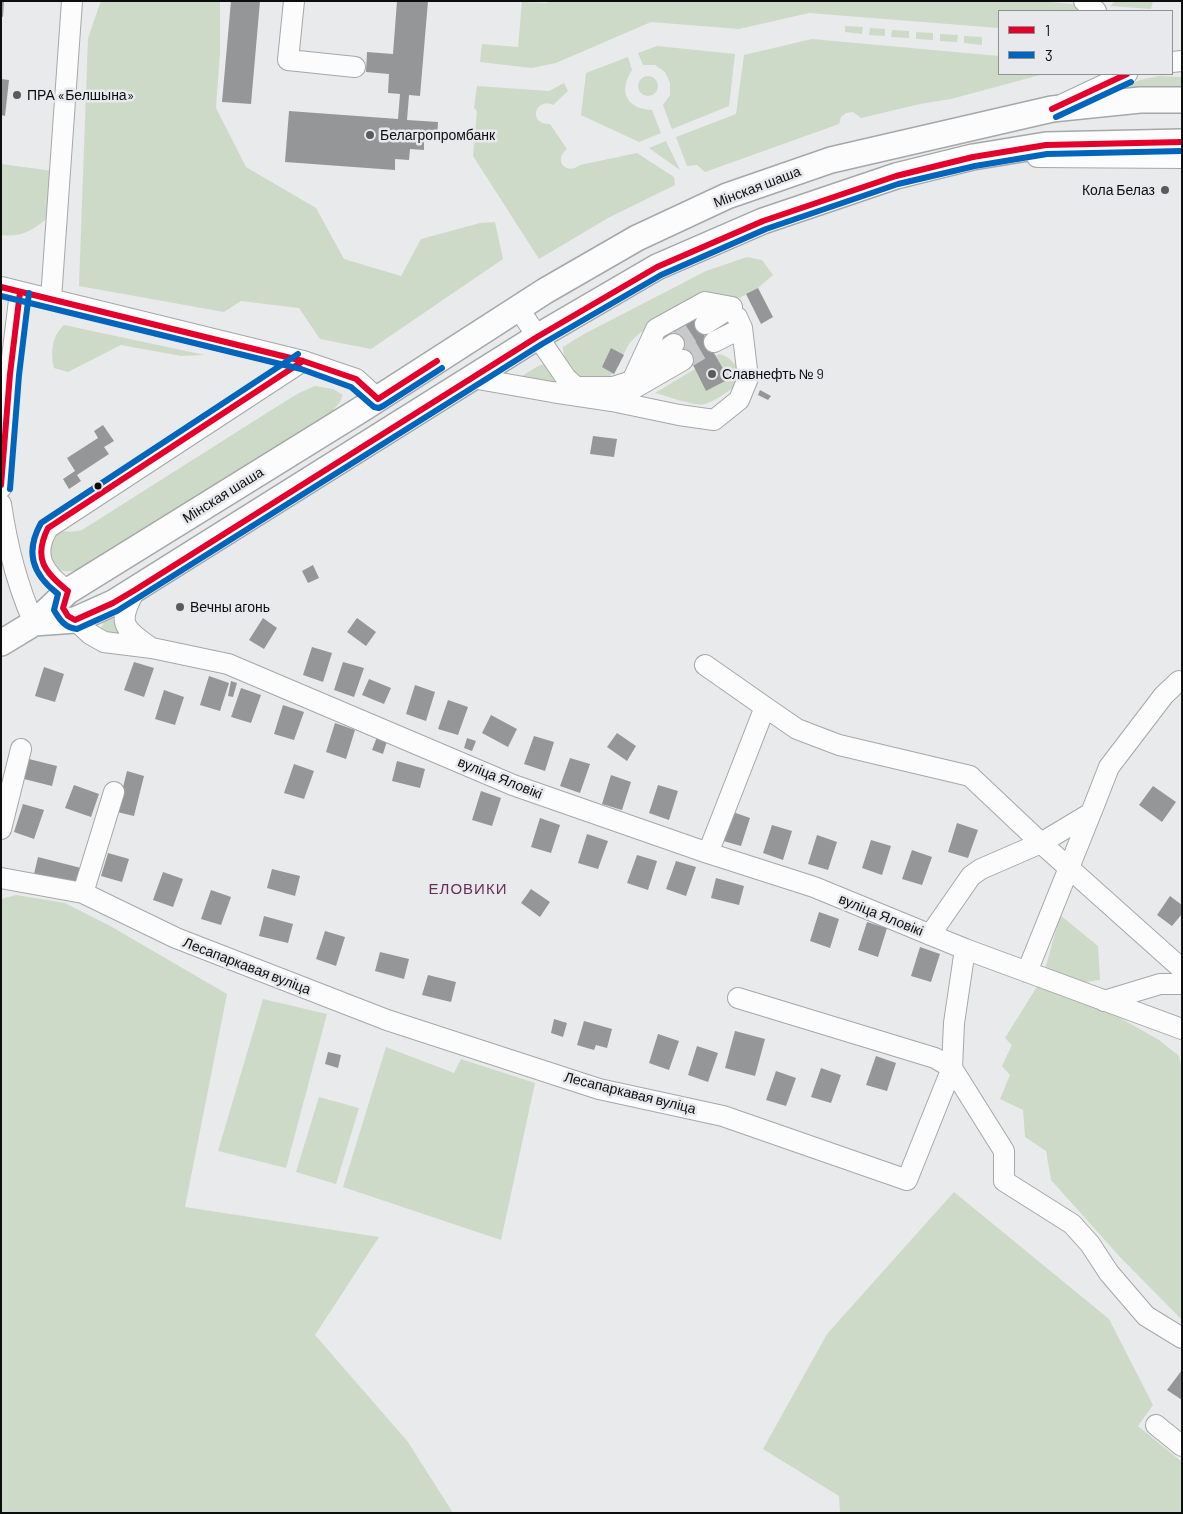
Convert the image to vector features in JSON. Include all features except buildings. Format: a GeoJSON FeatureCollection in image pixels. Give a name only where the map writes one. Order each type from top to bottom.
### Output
{"type":"FeatureCollection","features":[{"type":"Feature","properties":{"kind":"main road","name":"Мінская шаша"},"geometry":{"type":"LineString","coordinates":[[34,624],[68,591],[372,402],[518,308],[637,238],[727,196],[831,160],[1052,109],[1140,100],[1182,100]]}},
{"type":"Feature","properties":{"kind":"main road"},"geometry":{"type":"LineString","coordinates":[[1,643],[34,624],[75,620],[113,603],[537,337],[657,267],[763,220],[896,176],[972,157],[1046,145],[1182,142]]}},
{"type":"Feature","properties":{"kind":"main road"},"geometry":{"type":"LineString","coordinates":[[372,402],[360,418],[364,430],[369,434],[382,434]]}},
{"type":"Feature","properties":{"kind":"main road"},"geometry":{"type":"LineString","coordinates":[[306,443],[313,442],[325,447],[329,459],[323,471]]}},
{"type":"Feature","properties":{"kind":"main road"},"geometry":{"type":"LineString","coordinates":[[68,591],[63,608],[68,616],[75,620]]}},
{"type":"Feature","properties":{"kind":"street"},"geometry":{"type":"LineString","coordinates":[[51,299],[72,1]]}},
{"type":"Feature","properties":{"kind":"street"},"geometry":{"type":"LineString","coordinates":[[294,1],[288,60],[355,67]]}},
{"type":"Feature","properties":{"kind":"street"},"geometry":{"type":"LineString","coordinates":[[1084,1],[1095,10]]}},
{"type":"Feature","properties":{"kind":"street"},"geometry":{"type":"LineString","coordinates":[[1052,109],[1124,75]]}},
{"type":"Feature","properties":{"kind":"street"},"geometry":{"type":"LineString","coordinates":[[972,157],[1182,158]]}},
{"type":"Feature","properties":{"kind":"street"},"geometry":{"type":"LineString","coordinates":[[1,488],[10,374],[11,289],[303,361],[356,379],[372,402]]}},
{"type":"Feature","properties":{"kind":"street"},"geometry":{"type":"LineString","coordinates":[[518,308],[566,378],[576,387],[613,387],[632,381],[656,329],[705,302],[732,307]]}},
{"type":"Feature","properties":{"kind":"street"},"geometry":{"type":"LineString","coordinates":[[706,324],[732,307]]}},
{"type":"Feature","properties":{"kind":"street"},"geometry":{"type":"LineString","coordinates":[[472,378],[714,420],[738,400],[748,378],[742,328],[732,307]]}},
{"type":"Feature","properties":{"kind":"street"},"geometry":{"type":"LineString","coordinates":[[714,342],[742,328]]}},
{"type":"Feature","properties":{"kind":"street"},"geometry":{"type":"LineString","coordinates":[[612,401],[643,383],[678,352]]}},
{"type":"Feature","properties":{"kind":"street"},"geometry":{"type":"LineString","coordinates":[[68,591],[58,584],[42,564],[40,547],[42,537],[48,528],[303,361]]}},
{"type":"Feature","properties":{"kind":"street"},"geometry":{"type":"LineString","coordinates":[[1,504],[4,526],[16,576],[34,624]]}},
{"type":"Feature","properties":{"kind":"street"},"geometry":{"type":"LineString","coordinates":[[135,590],[127,606],[124,620],[128,630],[133,635],[152,648]]}},
{"type":"Feature","properties":{"kind":"street","name":"вуліца Яловікі"},"geometry":{"type":"LineString","coordinates":[[75,620],[90,634],[104,642],[152,648],[228,664],[513,785],[814,888],[966,949],[1182,1030]]}},
{"type":"Feature","properties":{"kind":"street"},"geometry":{"type":"LineString","coordinates":[[705,665],[798,728],[839,745],[970,776],[1041,843],[1182,969]]}},
{"type":"Feature","properties":{"kind":"street"},"geometry":{"type":"LineString","coordinates":[[1027,972],[1109,767],[1164,696],[1179,682],[1182,682]]}},
{"type":"Feature","properties":{"kind":"street"},"geometry":{"type":"LineString","coordinates":[[708,853],[765,707]]}},
{"type":"Feature","properties":{"kind":"street"},"geometry":{"type":"LineString","coordinates":[[1,829],[21,749]]}},
{"type":"Feature","properties":{"kind":"street"},"geometry":{"type":"LineString","coordinates":[[83,893],[114,792]]}},
{"type":"Feature","properties":{"kind":"street"},"geometry":{"type":"LineString","coordinates":[[930,935],[971,876],[981,869],[1041,843],[1091,813]]}},
{"type":"Feature","properties":{"kind":"street","name":"Лесапаркавая вуліца"},"geometry":{"type":"LineString","coordinates":[[1,878],[83,893],[176,938],[387,1020],[599,1088],[723,1116],[907,1180],[952,1068]]}},
{"type":"Feature","properties":{"kind":"street"},"geometry":{"type":"LineString","coordinates":[[952,1068],[954,1022],[966,949]]}},
{"type":"Feature","properties":{"kind":"street"},"geometry":{"type":"LineString","coordinates":[[1104,1001],[1160,984],[1182,984]]}},
{"type":"Feature","properties":{"kind":"street"},"geometry":{"type":"LineString","coordinates":[[738,998],[935,1058],[952,1068],[1004,1151],[1004,1182],[1072,1224],[1090,1244],[1109,1273],[1146,1316],[1182,1338]]}},
{"type":"Feature","properties":{"kind":"street"},"geometry":{"type":"LineString","coordinates":[[1156,1425],[1182,1446]]}},
{"type":"Feature","properties":{"kind":"street"},"geometry":{"type":"LineString","coordinates":[[1182,1456],[1182,1462]]}},
{"type":"Feature","properties":{"kind":"green space"},"geometry":{"type":"Polygon","coordinates":[[[101,1],[220,1],[220,53],[216,108],[246,167],[316,208],[344,259],[401,276],[421,239],[480,223],[495,222],[503,259],[371,349],[320,339],[299,308],[241,301],[224,312],[79,286],[88,38],[101,1]]]}},
{"type":"Feature","properties":{"kind":"green space"},"geometry":{"type":"Polygon","coordinates":[[[550,1],[1037,1],[1074,4],[1082,10],[998,10],[998,28],[809,13],[739,29],[651,22],[556,63],[532,68],[480,62],[482,44],[518,47],[522,2],[546,3],[550,1]]]}},
{"type":"Feature","properties":{"kind":"green space"},"geometry":{"type":"Polygon","coordinates":[[[1115,1],[1153,1],[1151,9],[1110,6],[1115,1]]]}},
{"type":"Feature","properties":{"kind":"green space"},"geometry":{"type":"Polygon","coordinates":[[[845,26],[863,27],[862,34],[845,32],[845,26]]]}},
{"type":"Feature","properties":{"kind":"green space"},"geometry":{"type":"Polygon","coordinates":[[[870,28],[885,29],[885,36],[869,35],[870,28]]]}},
{"type":"Feature","properties":{"kind":"green space"},"geometry":{"type":"Polygon","coordinates":[[[892,30],[909,31],[909,38],[891,37],[892,30]]]}},
{"type":"Feature","properties":{"kind":"green space"},"geometry":{"type":"Polygon","coordinates":[[[916,32],[933,33],[933,40],[916,39],[916,32]]]}},
{"type":"Feature","properties":{"kind":"green space"},"geometry":{"type":"Polygon","coordinates":[[[940,34],[958,35],[957,42],[940,41],[940,34]]]}},
{"type":"Feature","properties":{"kind":"green space"},"geometry":{"type":"Polygon","coordinates":[[[964,36],[982,37],[982,45],[964,43],[964,36]]]}},
{"type":"Feature","properties":{"kind":"green space"},"geometry":{"type":"Polygon","coordinates":[[[812,39],[998,56],[998,75],[1040,75],[951,99],[920,104],[861,118],[853,112],[846,113],[841,117],[839,124],[705,172],[697,165],[687,166],[676,137],[736,114],[744,55],[812,39]]]}},
{"type":"Feature","properties":{"kind":"green space"},"geometry":{"type":"Polygon","coordinates":[[[657,46],[735,54],[729,106],[672,129],[663,105],[670,95],[670,83],[665,72],[655,65],[643,65],[638,53],[657,46]]]}},
{"type":"Feature","properties":{"kind":"green space"},"geometry":{"type":"Polygon","coordinates":[[[628,57],[632,70],[626,85],[625,92],[627,98],[636,106],[652,110],[661,133],[639,142],[581,115],[586,73],[628,57]]]}},
{"type":"Feature","properties":{"kind":"green space"},"geometry":{"type":"Polygon","coordinates":[[[648,76],[655,79],[658,86],[655,93],[648,96],[641,93],[638,86],[641,79],[648,76]]]}},
{"type":"Feature","properties":{"kind":"green space"},"geometry":{"type":"Polygon","coordinates":[[[1159,76],[1182,77],[1182,90],[1106,95],[1140,80],[1159,76]]]}},
{"type":"Feature","properties":{"kind":"green space"},"geometry":{"type":"Polygon","coordinates":[[[564,83],[568,91],[553,105],[541,105],[536,112],[536,116],[543,123],[550,124],[567,149],[561,158],[561,162],[566,168],[575,168],[580,165],[637,153],[674,177],[675,185],[608,218],[539,259],[473,156],[477,111],[474,108],[477,86],[549,91],[564,83]]]}},
{"type":"Feature","properties":{"kind":"green space"},"geometry":{"type":"Polygon","coordinates":[[[666,141],[680,170],[649,148],[666,141]]]}},
{"type":"Feature","properties":{"kind":"green space"},"geometry":{"type":"Polygon","coordinates":[[[1,164],[53,171],[49,217],[33,229],[21,234],[1,235],[1,164]]]}},
{"type":"Feature","properties":{"kind":"green space"},"geometry":{"type":"Polygon","coordinates":[[[747,257],[762,260],[773,275],[758,288],[739,298],[712,293],[640,333],[629,344],[617,368],[607,379],[600,382],[581,378],[566,366],[563,347],[584,334],[706,271],[747,257]]]}},
{"type":"Feature","properties":{"kind":"green space"},"geometry":{"type":"Polygon","coordinates":[[[64,325],[205,355],[181,356],[121,345],[68,372],[54,368],[52,356],[55,339],[64,325]]]}},
{"type":"Feature","properties":{"kind":"green space"},"geometry":{"type":"Polygon","coordinates":[[[719,354],[731,360],[740,372],[736,386],[717,399],[700,405],[655,393],[695,369],[706,391],[728,379],[716,356],[719,354]]]}},
{"type":"Feature","properties":{"kind":"green space"},"geometry":{"type":"Polygon","coordinates":[[[546,363],[559,386],[517,379],[538,366],[546,363]]]}},
{"type":"Feature","properties":{"kind":"green space"},"geometry":{"type":"Polygon","coordinates":[[[315,386],[333,389],[343,395],[340,402],[329,415],[80,569],[66,571],[54,565],[47,547],[60,532],[82,530],[273,409],[299,393],[315,386]]]}},
{"type":"Feature","properties":{"kind":"green space"},"geometry":{"type":"Polygon","coordinates":[[[112,619],[119,622],[120,639],[100,630],[104,622],[112,619]]]}},
{"type":"Feature","properties":{"kind":"green space"},"geometry":{"type":"Polygon","coordinates":[[[16,895],[65,903],[112,927],[227,994],[185,1207],[379,1237],[315,1335],[408,1442],[453,1513],[1,1513],[1,899],[16,895]]]}},
{"type":"Feature","properties":{"kind":"green space"},"geometry":{"type":"Polygon","coordinates":[[[1060,915],[1098,946],[1100,980],[1086,982],[1077,999],[1120,1018],[1159,1040],[1179,1056],[1182,1070],[1182,1320],[1120,1257],[1051,1180],[1046,1151],[1025,1137],[1023,1110],[1000,1099],[1010,1075],[1002,1066],[1012,1045],[1005,1038],[1043,977],[1060,915]]]}},
{"type":"Feature","properties":{"kind":"green space"},"geometry":{"type":"Polygon","coordinates":[[[263,999],[327,1014],[286,1168],[218,1151],[263,999]]]}},
{"type":"Feature","properties":{"kind":"green space"},"geometry":{"type":"Polygon","coordinates":[[[386,1047],[454,1073],[461,1059],[535,1083],[501,1240],[343,1187],[386,1047]]]}},
{"type":"Feature","properties":{"kind":"green space"},"geometry":{"type":"Polygon","coordinates":[[[319,1097],[359,1108],[336,1184],[296,1172],[319,1097]]]}},
{"type":"Feature","properties":{"kind":"green space"},"geometry":{"type":"Polygon","coordinates":[[[954,1192],[1109,1319],[1153,1405],[1138,1426],[1182,1462],[1182,1513],[840,1513],[839,1496],[763,1449],[827,1334],[954,1192]]]}},
{"type":"Feature","properties":{"kind":"tunnel"},"geometry":{"type":"LineString","coordinates":[[674,344],[705,324]]}},
{"type":"Feature","properties":{"kind":"tunnel"},"geometry":{"type":"LineString","coordinates":[[683,360],[714,342]]}},
{"type":"Feature","properties":{"kind":"transit line","name":"1"},"geometry":{"type":"LineString","coordinates":[[1052,109],[1125,75]]}},
{"type":"Feature","properties":{"kind":"transit line","name":"3"},"geometry":{"type":"LineString","coordinates":[[1056,117],[1131,82]]}},
{"type":"Feature","properties":{"kind":"transit line","name":"1"},"geometry":{"type":"LineString","coordinates":[[303,361],[48,528],[41,548],[41,556],[47,571],[68,591],[63,608],[68,616],[75,620],[113,603],[135,590],[537,337],[657,267],[763,221],[896,176],[973,157],[1046,145],[1182,142]]}},
{"type":"Feature","properties":{"kind":"transit line","name":"3"},"geometry":{"type":"LineString","coordinates":[[298,354],[41,523],[36,534],[32,553],[42,579],[58,594],[54,610],[63,622],[69,627],[77,629],[117,611],[542,344],[661,275],[766,229],[898,184],[975,166],[1047,154],[1182,151]]}},
{"type":"Feature","properties":{"kind":"transit line","name":"1"},"geometry":{"type":"LineString","coordinates":[[1,287],[303,361],[356,379],[378,399],[437,361]]}},
{"type":"Feature","properties":{"kind":"transit line","name":"1"},"geometry":{"type":"LineString","coordinates":[[1,485],[10,374],[20,292]]}},
{"type":"Feature","properties":{"kind":"transit line","name":"3"},"geometry":{"type":"LineString","coordinates":[[10,489],[19,375],[29,293]]}},
{"type":"Feature","properties":{"kind":"transit line","name":"3"},"geometry":{"type":"LineString","coordinates":[[1,296],[301,369],[351,387],[374,407],[379,408],[442,368]]}},
{"type":"Feature","properties":{"kind":"place","name":"ПРА «Белшына»"},"geometry":{"type":"Point","coordinates":[17,95]}},
{"type":"Feature","properties":{"kind":"place","name":"Белагропромбанк"},"geometry":{"type":"Point","coordinates":[370,135]}},
{"type":"Feature","properties":{"kind":"place","name":"Кола Белаз"},"geometry":{"type":"Point","coordinates":[1165,190]}},
{"type":"Feature","properties":{"kind":"place","name":"Славнефть № 9"},"geometry":{"type":"Point","coordinates":[712,374]}},
{"type":"Feature","properties":{"kind":"place","name":"Вечны агонь"},"geometry":{"type":"Point","coordinates":[180,607]}},
{"type":"Feature","properties":{"kind":"district","name":"ЕЛОВИКИ"},"geometry":{"type":"Point","coordinates":[468,889]}}]}
